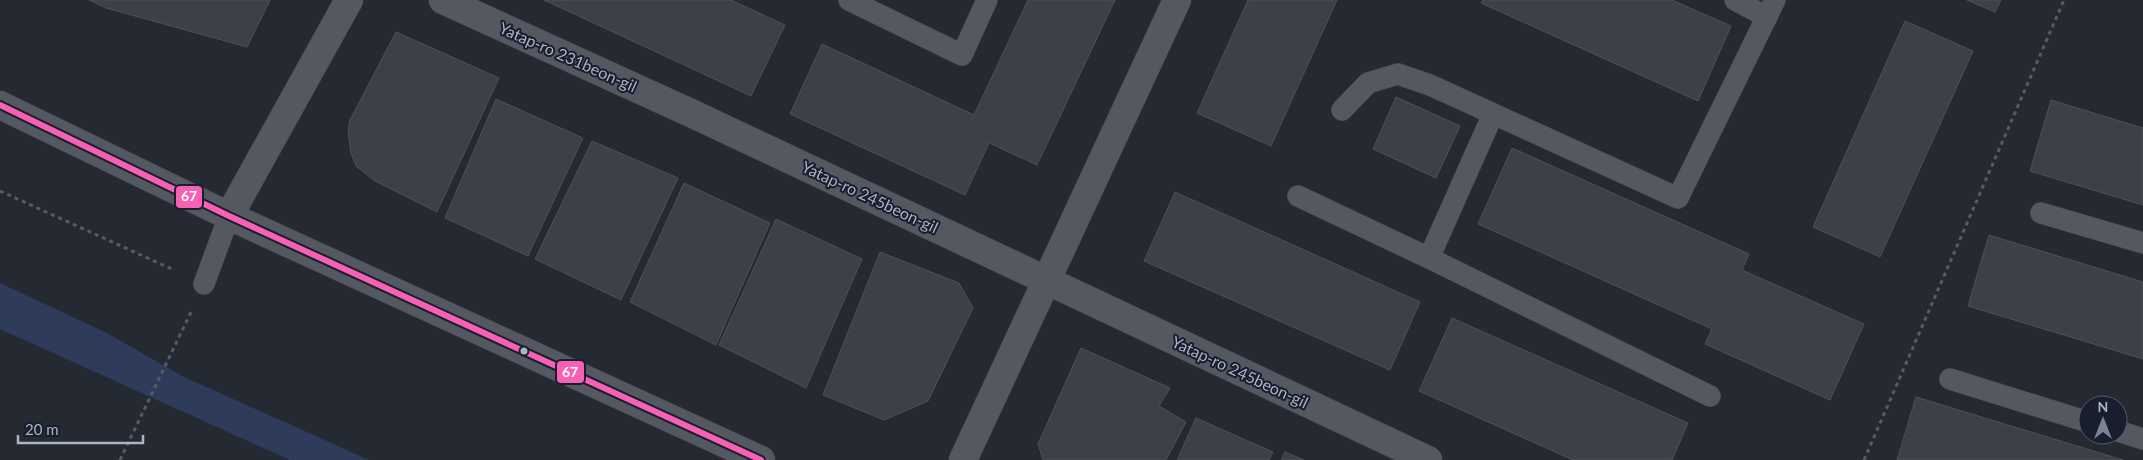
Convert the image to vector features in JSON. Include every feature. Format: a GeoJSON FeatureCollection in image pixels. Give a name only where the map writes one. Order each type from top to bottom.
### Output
{"type":"FeatureCollection","features":[{"type":"Feature","properties":{"kind":"street"},"geometry":{"type":"LineString","coordinates":[[229,216],[349,0]]}},
{"type":"Feature","properties":{"kind":"street","name":"Yatap-ro 231beon-gil"},"geometry":{"type":"LineString","coordinates":[[443,0],[693,114]]}},
{"type":"Feature","properties":{"kind":"street"},"geometry":{"type":"LineString","coordinates":[[963,460],[1177,0]]}},
{"type":"Feature","properties":{"kind":"street"},"geometry":{"type":"LineString","coordinates":[[0,105],[229,216],[762,460]]}},
{"type":"Feature","properties":{"kind":"street","name":"Yatap-ro 245beon-gil"},"geometry":{"type":"LineString","coordinates":[[693,114],[1428,460]]}},
{"type":"Feature","properties":{"kind":"lane"},"geometry":{"type":"LineString","coordinates":[[849,0],[962,56],[987,0]]}},
{"type":"Feature","properties":{"kind":"lane"},"geometry":{"type":"LineString","coordinates":[[1342,110],[1368,83],[1398,74],[1430,85],[1678,198],[1771,8],[1735,0]]}},
{"type":"Feature","properties":{"kind":"lane"},"geometry":{"type":"LineString","coordinates":[[1429,258],[1494,114]]}},
{"type":"Feature","properties":{"kind":"lane"},"geometry":{"type":"LineString","coordinates":[[1298,196],[1710,396]]}},
{"type":"Feature","properties":{"kind":"lane"},"geometry":{"type":"LineString","coordinates":[[2041,213],[2143,243]]}},
{"type":"Feature","properties":{"kind":"lane"},"geometry":{"type":"LineString","coordinates":[[204,284],[229,216]]}},
{"type":"Feature","properties":{"kind":"lane"},"geometry":{"type":"LineString","coordinates":[[1950,379],[2078,419]]}},
{"type":"Feature","properties":{"kind":"lane"},"geometry":{"type":"LineString","coordinates":[[2128,434],[2143,439]]}},
{"type":"Feature","properties":{"kind":"path"},"geometry":{"type":"LineString","coordinates":[[1864,460],[2064,0]]}},
{"type":"Feature","properties":{"kind":"path"},"geometry":{"type":"LineString","coordinates":[[0,191],[204,284],[120,460]]}},
{"type":"Feature","properties":{"kind":"water"},"geometry":{"type":"Polygon","coordinates":[[[0,283],[107,333],[182,376],[369,460],[290,460],[0,329],[0,283]]]}},
{"type":"Feature","properties":{"kind":"building"},"geometry":{"type":"Polygon","coordinates":[[[89,0],[270,0],[247,47],[106,8],[89,0]]]}},
{"type":"Feature","properties":{"kind":"building"},"geometry":{"type":"Polygon","coordinates":[[[544,0],[731,0],[785,25],[751,96],[544,0]]]}},
{"type":"Feature","properties":{"kind":"building"},"geometry":{"type":"Polygon","coordinates":[[[1028,0],[1115,0],[1037,165],[989,143],[965,195],[790,114],[822,44],[974,115],[1028,0]]]}},
{"type":"Feature","properties":{"kind":"building"},"geometry":{"type":"Polygon","coordinates":[[[1248,0],[1337,0],[1271,146],[1197,113],[1248,0]]]}},
{"type":"Feature","properties":{"kind":"building"},"geometry":{"type":"Polygon","coordinates":[[[1483,0],[1672,0],[1731,26],[1698,101],[1481,3],[1483,0]]]}},
{"type":"Feature","properties":{"kind":"building"},"geometry":{"type":"Polygon","coordinates":[[[1967,0],[2001,0],[1995,12],[1967,0]]]}},
{"type":"Feature","properties":{"kind":"building"},"geometry":{"type":"Polygon","coordinates":[[[1905,21],[1973,51],[1880,257],[1813,227],[1905,21]]]}},
{"type":"Feature","properties":{"kind":"building"},"geometry":{"type":"Polygon","coordinates":[[[396,32],[499,78],[437,212],[375,181],[356,166],[351,153],[348,131],[350,120],[396,32]]]}},
{"type":"Feature","properties":{"kind":"building"},"geometry":{"type":"Polygon","coordinates":[[[1396,97],[1460,126],[1436,178],[1373,149],[1396,97]]]}},
{"type":"Feature","properties":{"kind":"building"},"geometry":{"type":"Polygon","coordinates":[[[496,99],[583,138],[528,256],[445,218],[496,99]]]}},
{"type":"Feature","properties":{"kind":"building"},"geometry":{"type":"Polygon","coordinates":[[[2051,100],[2143,128],[2143,205],[2030,171],[2051,100]]]}},
{"type":"Feature","properties":{"kind":"building"},"geometry":{"type":"Polygon","coordinates":[[[592,141],[678,178],[621,300],[535,259],[592,141]]]}},
{"type":"Feature","properties":{"kind":"building"},"geometry":{"type":"Polygon","coordinates":[[[1512,148],[1749,254],[1742,270],[1864,324],[1830,400],[1705,344],[1712,329],[1478,224],[1512,148]]]}},
{"type":"Feature","properties":{"kind":"building"},"geometry":{"type":"Polygon","coordinates":[[[684,183],[770,223],[716,345],[630,302],[684,183]]]}},
{"type":"Feature","properties":{"kind":"building"},"geometry":{"type":"Polygon","coordinates":[[[1175,192],[1420,302],[1390,370],[1144,261],[1175,192]]]}},
{"type":"Feature","properties":{"kind":"building"},"geometry":{"type":"Polygon","coordinates":[[[776,219],[862,259],[806,388],[719,345],[776,219]]]}},
{"type":"Feature","properties":{"kind":"building"},"geometry":{"type":"Polygon","coordinates":[[[1989,235],[2143,282],[2143,359],[1968,306],[1989,235]]]}},
{"type":"Feature","properties":{"kind":"building"},"geometry":{"type":"Polygon","coordinates":[[[880,252],[959,283],[973,308],[928,401],[884,420],[823,395],[880,252]]]}},
{"type":"Feature","properties":{"kind":"building"},"geometry":{"type":"Polygon","coordinates":[[[1452,318],[1688,423],[1672,460],[1573,460],[1419,391],[1452,318]]]}},
{"type":"Feature","properties":{"kind":"building"},"geometry":{"type":"Polygon","coordinates":[[[1081,348],[1170,388],[1159,406],[1186,422],[1166,460],[1043,460],[1038,444],[1081,348]]]}},
{"type":"Feature","properties":{"kind":"building"},"geometry":{"type":"Polygon","coordinates":[[[1916,397],[2123,460],[1897,460],[1916,397]]]}},
{"type":"Feature","properties":{"kind":"building"},"geometry":{"type":"Polygon","coordinates":[[[1196,418],[1273,452],[1269,460],[1177,460],[1196,418]]]}},
{"type":"Feature","properties":{"kind":"building"},"geometry":{"type":"Polygon","coordinates":[[[1285,452],[1304,460],[1281,460],[1285,452]]]}},
{"type":"Feature","properties":{"kind":"transit line","name":"67"},"geometry":{"type":"LineString","coordinates":[[0,105],[229,216],[761,460]]}}]}
